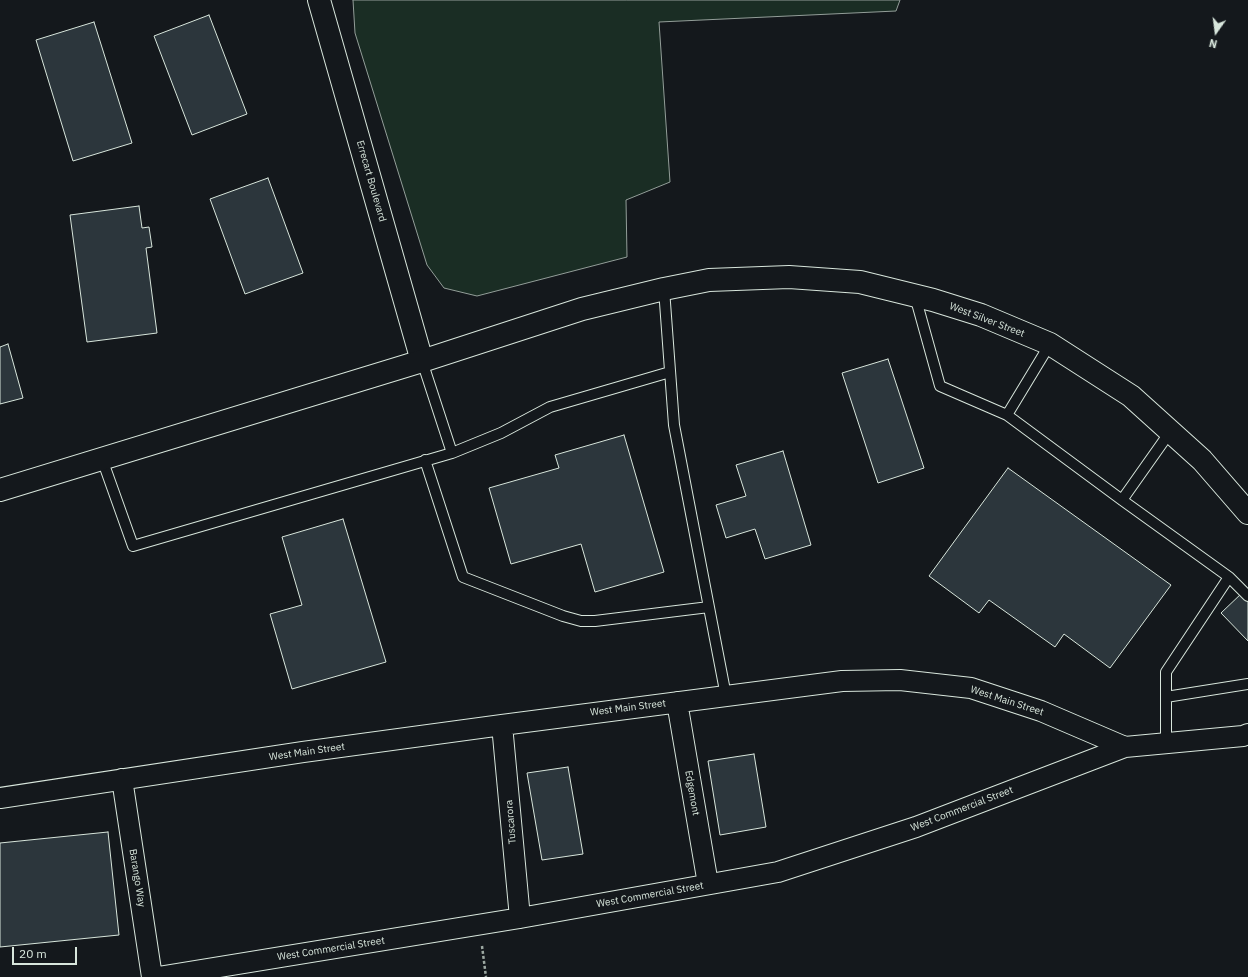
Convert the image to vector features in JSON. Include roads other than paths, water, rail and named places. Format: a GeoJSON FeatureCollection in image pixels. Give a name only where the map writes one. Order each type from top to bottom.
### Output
{"type":"FeatureCollection","features":[{"type":"Feature","properties":{"kind":"main road","name":"Errecart Boulevard"},"geometry":{"type":"LineString","coordinates":[[319,0],[422,362]]}},
{"type":"Feature","properties":{"kind":"main road","name":"West Silver Street"},"geometry":{"type":"LineString","coordinates":[[0,490],[422,362],[582,309],[664,289],[709,280],[790,277],[860,282],[915,296],[981,315],[1050,344],[1130,396],[1202,460],[1248,513]]}},
{"type":"Feature","properties":{"kind":"street","name":"West Main Street"},"geometry":{"type":"LineString","coordinates":[[0,798],[502,725],[842,681],[900,680],[971,688],[1040,711],[1125,747],[1243,736],[1248,734]]}},
{"type":"Feature","properties":{"kind":"street","name":"Edgemont"},"geometry":{"type":"LineString","coordinates":[[677,702],[708,884]]}},
{"type":"Feature","properties":{"kind":"street","name":"Tuscarora"},"geometry":{"type":"LineString","coordinates":[[502,725],[520,918]]}},
{"type":"Feature","properties":{"kind":"street","name":"West Commercial Street"},"geometry":{"type":"LineString","coordinates":[[158,977],[479,925],[778,872],[916,827],[1125,747]]}},
{"type":"Feature","properties":{"kind":"street","name":"Barango Way"},"geometry":{"type":"LineString","coordinates":[[122,780],[152,977]]}},
{"type":"Feature","properties":{"kind":"lane"},"geometry":{"type":"LineString","coordinates":[[664,289],[674,425],[726,696]]}},
{"type":"Feature","properties":{"kind":"lane"},"geometry":{"type":"LineString","coordinates":[[915,296],[940,386],[1007,415],[1229,577],[1248,596]]}},
{"type":"Feature","properties":{"kind":"lane"},"geometry":{"type":"LineString","coordinates":[[1007,415],[1050,344]]}},
{"type":"Feature","properties":{"kind":"lane"},"geometry":{"type":"LineString","coordinates":[[422,362],[452,453]]}},
{"type":"Feature","properties":{"kind":"lane"},"geometry":{"type":"LineString","coordinates":[[102,459],[133,546],[452,453],[501,433],[550,407],[670,372]]}},
{"type":"Feature","properties":{"kind":"lane"},"geometry":{"type":"LineString","coordinates":[[1122,500],[1170,432]]}},
{"type":"Feature","properties":{"kind":"lane"},"geometry":{"type":"LineString","coordinates":[[425,460],[463,577],[563,616],[581,621],[596,621],[709,607]]}},
{"type":"Feature","properties":{"kind":"lane"},"geometry":{"type":"LineString","coordinates":[[1166,743],[1166,672],[1229,577]]}},
{"type":"Feature","properties":{"kind":"lane"},"geometry":{"type":"LineString","coordinates":[[1166,697],[1248,684]]}}]}
